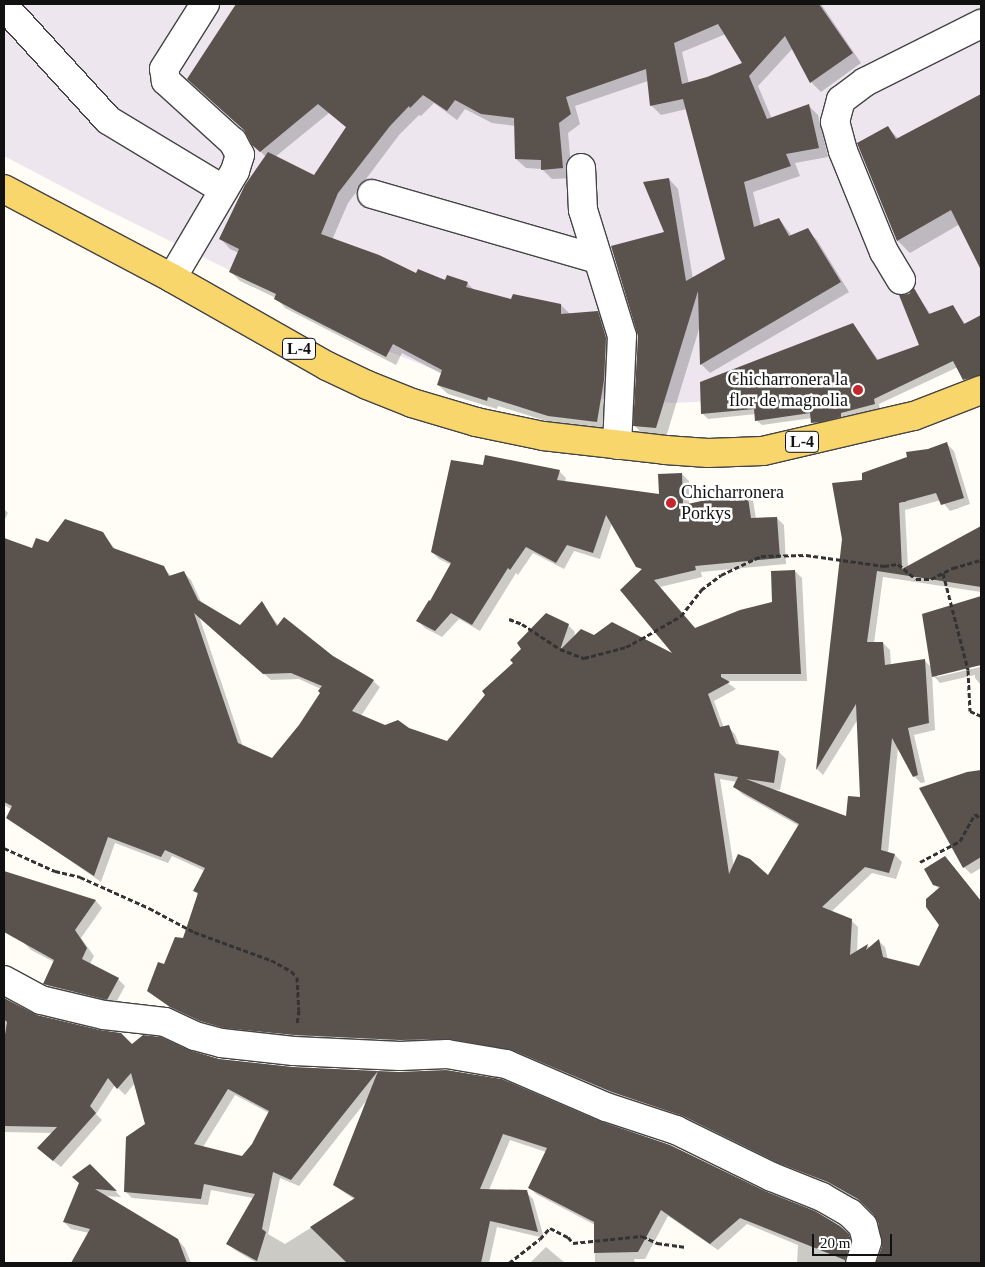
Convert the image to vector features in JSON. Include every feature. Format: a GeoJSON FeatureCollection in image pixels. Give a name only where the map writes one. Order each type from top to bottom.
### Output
{"type":"FeatureCollection","features":[{"type":"Feature","properties":{"kind":"main road","name":"L-4"},"geometry":{"type":"LineString","coordinates":[[4,189],[172,278],[327,366],[367,386],[412,404],[476,422],[544,436],[708,453],[763,451],[914,416],[981,390]]}},
{"type":"Feature","properties":{"kind":"street"},"geometry":{"type":"LineString","coordinates":[[172,278],[235,171],[240,155],[233,142],[166,81],[164,69],[205,4]]}},
{"type":"Feature","properties":{"kind":"street"},"geometry":{"type":"LineString","coordinates":[[4,6],[108,120],[224,190]]}},
{"type":"Feature","properties":{"kind":"street"},"geometry":{"type":"LineString","coordinates":[[901,280],[884,252],[843,152],[835,122],[841,100],[865,82],[981,24]]}},
{"type":"Feature","properties":{"kind":"street"},"geometry":{"type":"LineString","coordinates":[[580,168],[583,210],[622,336],[617,445]]}},
{"type":"Feature","properties":{"kind":"street"},"geometry":{"type":"LineString","coordinates":[[372,194],[597,259]]}},
{"type":"Feature","properties":{"kind":"street"},"geometry":{"type":"LineString","coordinates":[[4,980],[41,1000],[104,1016],[165,1022],[195,1036],[221,1044],[294,1051],[400,1056],[447,1054],[506,1064],[606,1107],[676,1130],[772,1177],[822,1197],[850,1213],[863,1226],[867,1242],[860,1263]]}},
{"type":"Feature","properties":{"kind":"path"},"geometry":{"type":"LineString","coordinates":[[509,619],[522,624],[560,649],[584,658],[626,647],[642,639],[680,616],[701,590],[721,575],[761,556],[806,555],[884,566],[898,564],[916,579],[931,579],[981,560]]}},
{"type":"Feature","properties":{"kind":"path"},"geometry":{"type":"LineString","coordinates":[[943,573],[968,670],[970,711],[981,716]]}},
{"type":"Feature","properties":{"kind":"path"},"geometry":{"type":"LineString","coordinates":[[920,862],[960,841],[975,814],[981,819]]}},
{"type":"Feature","properties":{"kind":"path"},"geometry":{"type":"LineString","coordinates":[[4,848],[55,870],[80,877],[149,908],[194,932],[271,960],[291,971],[297,977],[299,1010],[294,1051]]}},
{"type":"Feature","properties":{"kind":"path"},"geometry":{"type":"LineString","coordinates":[[509,1263],[540,1239],[550,1228],[568,1237],[573,1243],[642,1236],[657,1242],[686,1247]]}},
{"type":"Feature","properties":{"kind":"shaded area"},"geometry":{"type":"Polygon","coordinates":[[[4,4],[981,4],[981,345],[880,383],[813,396],[674,403],[535,395],[465,382],[378,347],[276,293],[103,208],[4,156],[4,4]]]}},
{"type":"Feature","properties":{"kind":"building"},"geometry":{"type":"Polygon","coordinates":[[[236,4],[819,4],[853,53],[810,83],[785,36],[749,76],[767,119],[809,104],[819,148],[786,154],[791,166],[744,182],[754,227],[779,218],[789,236],[808,228],[841,282],[700,365],[698,291],[656,428],[633,426],[638,336],[611,246],[664,232],[643,182],[669,178],[686,281],[725,259],[683,99],[650,106],[646,69],[566,97],[571,114],[559,123],[563,168],[541,170],[541,160],[515,159],[514,118],[481,114],[455,100],[447,111],[423,95],[410,108],[409,106],[390,126],[338,193],[321,234],[379,255],[416,273],[418,269],[445,280],[447,275],[468,282],[466,287],[511,299],[513,294],[561,304],[561,314],[598,311],[606,338],[604,380],[597,422],[548,416],[488,397],[487,401],[437,385],[442,370],[393,344],[386,357],[274,299],[276,294],[229,272],[239,249],[219,239],[245,185],[268,152],[314,175],[346,127],[318,104],[260,152],[252,145],[244,130],[187,79],[236,4]],[[718,24],[674,43],[682,84],[707,77],[742,63],[718,24]]]}},
{"type":"Feature","properties":{"kind":"building"},"geometry":{"type":"Polygon","coordinates":[[[981,94],[981,270],[951,210],[897,241],[857,143],[888,126],[896,139],[981,94]]]}},
{"type":"Feature","properties":{"kind":"building"},"geometry":{"type":"Polygon","coordinates":[[[914,288],[929,314],[953,305],[964,324],[981,315],[981,375],[963,380],[953,361],[874,399],[875,404],[841,413],[841,417],[821,422],[811,423],[810,413],[755,421],[754,409],[701,414],[700,382],[853,323],[877,360],[919,345],[899,295],[909,294],[914,288]]]}},
{"type":"Feature","properties":{"kind":"building"},"geometry":{"type":"Polygon","coordinates":[[[947,442],[964,498],[941,505],[936,493],[899,503],[902,569],[981,526],[981,587],[877,571],[867,642],[883,642],[885,665],[925,659],[929,723],[908,728],[918,775],[913,777],[892,738],[881,850],[895,854],[889,873],[865,867],[822,907],[852,919],[850,955],[868,944],[866,950],[879,939],[883,957],[919,966],[939,925],[926,907],[926,899],[940,887],[933,885],[924,869],[945,856],[981,901],[981,1263],[876,1263],[882,1246],[878,1222],[874,1215],[858,1199],[828,1182],[778,1163],[683,1116],[612,1092],[512,1050],[449,1039],[400,1040],[295,1035],[224,1028],[200,1021],[170,1007],[147,991],[158,962],[164,964],[175,937],[183,938],[198,893],[193,891],[205,868],[165,850],[161,857],[108,837],[94,876],[6,818],[12,806],[4,802],[4,538],[32,548],[36,538],[48,542],[65,519],[103,532],[113,548],[164,566],[169,576],[184,571],[198,600],[240,625],[262,601],[277,626],[284,617],[333,656],[374,680],[352,711],[385,725],[398,720],[409,728],[447,741],[485,695],[482,691],[513,663],[510,660],[521,649],[517,643],[546,613],[569,624],[560,650],[581,629],[594,635],[612,622],[672,653],[620,590],[642,569],[636,567],[606,515],[593,553],[567,545],[556,563],[526,547],[510,570],[508,568],[472,625],[451,613],[435,631],[416,621],[430,601],[451,563],[431,552],[451,460],[483,465],[485,455],[560,470],[557,480],[659,494],[658,474],[682,473],[683,505],[747,491],[751,518],[777,517],[780,558],[695,566],[696,570],[654,580],[695,628],[740,610],[772,602],[771,571],[795,570],[801,674],[721,674],[721,677],[730,682],[708,694],[720,727],[729,725],[736,744],[779,751],[774,783],[746,779],[846,816],[848,796],[860,797],[856,704],[816,770],[842,539],[832,483],[862,480],[862,473],[907,457],[906,452],[928,449],[947,442]],[[194,613],[238,743],[272,758],[299,725],[320,693],[318,691],[322,686],[291,673],[263,674],[194,613]],[[714,773],[729,874],[738,854],[750,859],[768,875],[799,824],[733,787],[738,777],[714,773]]]}},
{"type":"Feature","properties":{"kind":"building"},"geometry":{"type":"Polygon","coordinates":[[[981,596],[981,665],[932,677],[922,614],[981,596]]]}},
{"type":"Feature","properties":{"kind":"building"},"geometry":{"type":"Polygon","coordinates":[[[981,770],[981,857],[963,868],[919,788],[967,772],[981,770]]]}},
{"type":"Feature","properties":{"kind":"building"},"geometry":{"type":"Polygon","coordinates":[[[4,871],[96,900],[75,930],[87,948],[82,959],[119,978],[107,1000],[43,984],[54,960],[4,932],[4,871]]]}},
{"type":"Feature","properties":{"kind":"building"},"geometry":{"type":"Polygon","coordinates":[[[4,998],[37,1015],[121,1033],[132,1044],[143,1035],[161,1037],[189,1050],[219,1059],[293,1067],[378,1071],[291,1180],[273,1172],[262,1229],[266,1232],[257,1261],[226,1244],[255,1194],[204,1184],[201,1199],[124,1192],[126,1137],[145,1124],[131,1073],[117,1089],[108,1078],[90,1106],[96,1113],[53,1161],[37,1148],[57,1127],[4,1126],[4,1041],[7,1022],[4,1019],[4,998]],[[228,1089],[194,1144],[242,1156],[252,1144],[269,1111],[228,1089]]]}},
{"type":"Feature","properties":{"kind":"building"},"geometry":{"type":"Polygon","coordinates":[[[446,1070],[502,1079],[600,1121],[670,1145],[765,1191],[815,1211],[840,1226],[849,1234],[851,1241],[845,1260],[740,1218],[710,1244],[661,1210],[638,1252],[594,1253],[594,1222],[528,1188],[547,1148],[503,1134],[480,1189],[527,1190],[538,1232],[490,1221],[481,1263],[347,1263],[310,1227],[355,1198],[333,1185],[378,1071],[446,1070]]]}},
{"type":"Feature","properties":{"kind":"building"},"geometry":{"type":"Polygon","coordinates":[[[90,1164],[117,1191],[95,1189],[178,1239],[187,1263],[71,1263],[90,1229],[63,1222],[79,1183],[72,1177],[90,1164]]]}},
{"type":"Feature","properties":{"kind":"place","name":"Chicharronera la flor de magnolia"},"geometry":{"type":"Point","coordinates":[858,390]}},
{"type":"Feature","properties":{"kind":"place","name":"Chicharronera Porkys"},"geometry":{"type":"Point","coordinates":[671,503]}}]}
